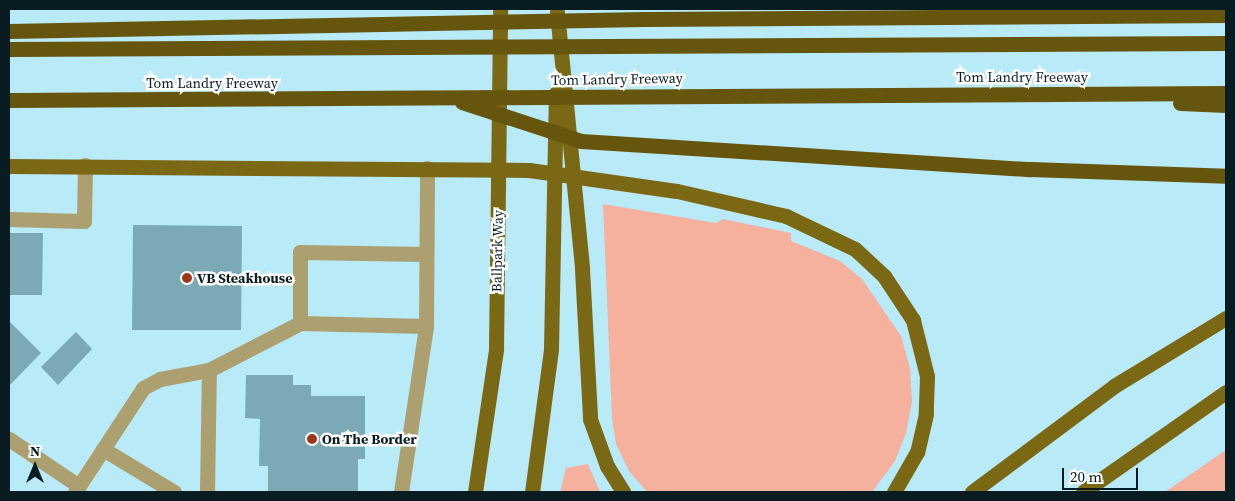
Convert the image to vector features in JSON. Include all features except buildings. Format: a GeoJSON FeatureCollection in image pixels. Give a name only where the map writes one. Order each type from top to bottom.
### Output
{"type":"FeatureCollection","features":[{"type":"Feature","properties":{"kind":"highway"},"geometry":{"type":"LineString","coordinates":[[9,30],[655,19],[1226,15]]}},
{"type":"Feature","properties":{"kind":"highway"},"geometry":{"type":"LineString","coordinates":[[9,49],[1226,44]]}},
{"type":"Feature","properties":{"kind":"highway"},"geometry":{"type":"LineString","coordinates":[[1019,93],[1226,106]]}},
{"type":"Feature","properties":{"kind":"highway","name":"Tom Landry Freeway"},"geometry":{"type":"LineString","coordinates":[[9,100],[1226,93]]}},
{"type":"Feature","properties":{"kind":"highway"},"geometry":{"type":"LineString","coordinates":[[451,98],[581,141],[1030,169],[1226,176]]}},
{"type":"Feature","properties":{"kind":"main road","name":"Ballpark Way"},"geometry":{"type":"LineString","coordinates":[[475,492],[496,349],[500,9]]}},
{"type":"Feature","properties":{"kind":"main road"},"geometry":{"type":"LineString","coordinates":[[532,492],[547,393],[555,268],[557,10]]}},
{"type":"Feature","properties":{"kind":"main road"},"geometry":{"type":"LineString","coordinates":[[557,10],[582,269],[590,419],[607,466],[623,492]]}},
{"type":"Feature","properties":{"kind":"main road"},"geometry":{"type":"LineString","coordinates":[[9,166],[427,168],[556,172],[677,191],[786,216],[855,248],[884,276],[905,304],[924,357],[928,396],[923,434],[908,472],[894,492]]}},
{"type":"Feature","properties":{"kind":"main road"},"geometry":{"type":"LineString","coordinates":[[972,492],[1114,386],[1226,318]]}},
{"type":"Feature","properties":{"kind":"main road"},"geometry":{"type":"LineString","coordinates":[[1084,492],[1226,392]]}},
{"type":"Feature","properties":{"kind":"lane"},"geometry":{"type":"LineString","coordinates":[[9,219],[84,221],[85,165]]}},
{"type":"Feature","properties":{"kind":"lane"},"geometry":{"type":"LineString","coordinates":[[401,492],[426,326],[427,168]]}},
{"type":"Feature","properties":{"kind":"lane"},"geometry":{"type":"LineString","coordinates":[[300,323],[300,252],[426,254]]}},
{"type":"Feature","properties":{"kind":"lane"},"geometry":{"type":"LineString","coordinates":[[9,439],[77,489],[143,388],[160,379],[209,370],[300,323],[426,326]]}},
{"type":"Feature","properties":{"kind":"lane"},"geometry":{"type":"LineString","coordinates":[[207,492],[209,370]]}},
{"type":"Feature","properties":{"kind":"lane"},"geometry":{"type":"LineString","coordinates":[[103,449],[174,492]]}},
{"type":"Feature","properties":{"kind":"shaded area"},"geometry":{"type":"Polygon","coordinates":[[[603,204],[716,223],[723,219],[791,233],[791,241],[840,261],[862,279],[901,336],[910,368],[912,402],[906,433],[895,461],[872,492],[647,492],[629,471],[616,444],[612,418],[603,204]]]}},
{"type":"Feature","properties":{"kind":"shaded area"},"geometry":{"type":"Polygon","coordinates":[[[1226,450],[1226,492],[1165,492],[1226,450]]]}},
{"type":"Feature","properties":{"kind":"shaded area"},"geometry":{"type":"Polygon","coordinates":[[[588,464],[600,492],[560,492],[566,468],[588,464]]]}},
{"type":"Feature","properties":{"kind":"place","name":"VB Steakhouse"},"geometry":{"type":"Point","coordinates":[187,278]}},
{"type":"Feature","properties":{"kind":"place","name":"On The Border"},"geometry":{"type":"Point","coordinates":[312,439]}}]}
